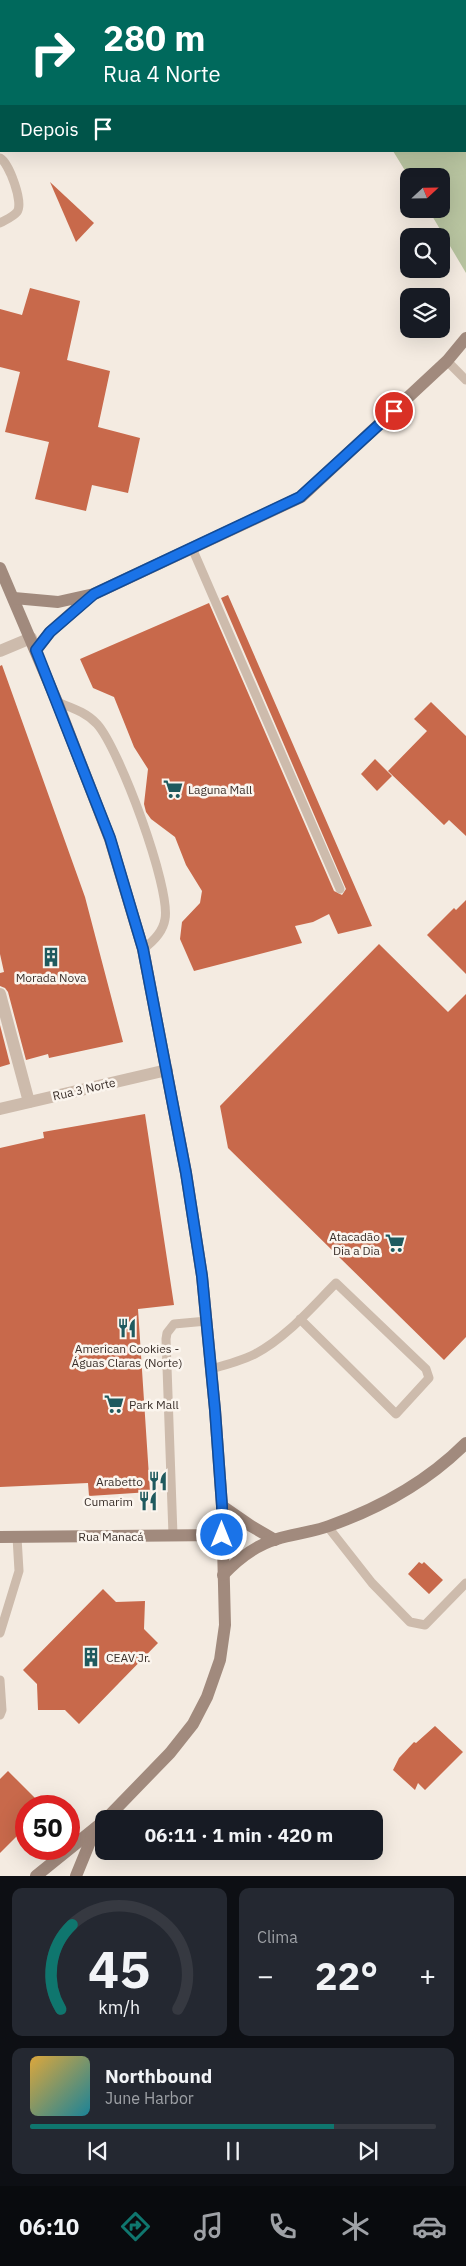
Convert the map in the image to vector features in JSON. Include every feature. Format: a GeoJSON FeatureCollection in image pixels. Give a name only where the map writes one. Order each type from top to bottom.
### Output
{"type":"FeatureCollection","features":[{"type":"Feature","properties":{"kind":"main road"},"geometry":{"type":"LineString","coordinates":[[14,598],[58,602],[94,594],[300,497],[447,361],[466,338]]}},
{"type":"Feature","properties":{"kind":"main road"},"geometry":{"type":"LineString","coordinates":[[0,568],[57,702],[110,838],[143,949],[186,1173],[207,1321],[222,1506],[225,1625],[220,1660],[207,1697],[193,1724],[170,1753],[115,1810]]}},
{"type":"Feature","properties":{"kind":"main road"},"geometry":{"type":"LineString","coordinates":[[33,644],[94,594]]}},
{"type":"Feature","properties":{"kind":"main road"},"geometry":{"type":"LineString","coordinates":[[223,1575],[238,1560],[275,1540],[328,1527],[381,1505],[449,1460],[466,1443]]}},
{"type":"Feature","properties":{"kind":"main road"},"geometry":{"type":"LineString","coordinates":[[222,1506],[275,1540]]}},
{"type":"Feature","properties":{"kind":"main road","name":"Rua Manacá"},"geometry":{"type":"LineString","coordinates":[[0,1537],[222,1535]]}},
{"type":"Feature","properties":{"kind":"main road"},"geometry":{"type":"LineString","coordinates":[[36,1876],[94,1830]]}},
{"type":"Feature","properties":{"kind":"main road"},"geometry":{"type":"LineString","coordinates":[[76,1876],[94,1830]]}},
{"type":"Feature","properties":{"kind":"street"},"geometry":{"type":"LineString","coordinates":[[0,651],[33,644]]}},
{"type":"Feature","properties":{"kind":"street"},"geometry":{"type":"LineString","coordinates":[[0,994],[29,1102]]}},
{"type":"Feature","properties":{"kind":"street","name":"Rua 3 Norte"},"geometry":{"type":"LineString","coordinates":[[0,1108],[167,1070]]}},
{"type":"Feature","properties":{"kind":"lane"},"geometry":{"type":"LineString","coordinates":[[0,158],[9,168],[19,207],[16,213],[0,223]]}},
{"type":"Feature","properties":{"kind":"lane"},"geometry":{"type":"LineString","coordinates":[[447,361],[466,380]]}},
{"type":"Feature","properties":{"kind":"lane"},"geometry":{"type":"LineString","coordinates":[[192,548],[340,890]]}},
{"type":"Feature","properties":{"kind":"lane"},"geometry":{"type":"LineString","coordinates":[[57,702],[84,712],[97,724],[113,748],[142,823],[165,894],[165,920],[159,935],[143,949]]}},
{"type":"Feature","properties":{"kind":"lane"},"geometry":{"type":"LineString","coordinates":[[211,1369],[256,1354],[300,1319],[336,1283],[426,1369],[429,1378],[396,1414],[300,1319]]}},
{"type":"Feature","properties":{"kind":"lane"},"geometry":{"type":"LineString","coordinates":[[173,1535],[166,1339],[167,1333],[174,1324],[207,1321]]}},
{"type":"Feature","properties":{"kind":"lane"},"geometry":{"type":"LineString","coordinates":[[328,1527],[372,1583],[410,1622],[425,1625],[466,1583]]}},
{"type":"Feature","properties":{"kind":"lane"},"geometry":{"type":"LineString","coordinates":[[0,1633],[19,1571],[17,1537]]}},
{"type":"Feature","properties":{"kind":"lane"},"geometry":{"type":"LineString","coordinates":[[0,1680],[2,1710],[0,1715]]}},
{"type":"Feature","properties":{"kind":"green space"},"geometry":{"type":"Polygon","coordinates":[[[394,152],[466,152],[466,273],[450,246],[450,228],[439,228],[433,218],[450,218],[450,168],[403,168],[394,152]]]}},
{"type":"Feature","properties":{"kind":"building"},"geometry":{"type":"Polygon","coordinates":[[[50,182],[94,223],[76,242],[50,182]]]}},
{"type":"Feature","properties":{"kind":"building"},"geometry":{"type":"Polygon","coordinates":[[[30,288],[80,301],[67,360],[110,371],[98,427],[140,438],[128,493],[92,485],[86,511],[35,499],[49,442],[5,432],[20,372],[0,367],[0,309],[22,315],[30,288]]]}},
{"type":"Feature","properties":{"kind":"building"},"geometry":{"type":"Polygon","coordinates":[[[228,595],[372,926],[338,934],[329,914],[313,922],[295,926],[302,943],[194,971],[180,939],[182,922],[200,903],[202,891],[186,865],[175,837],[151,819],[146,812],[144,804],[148,769],[134,747],[114,697],[93,688],[80,659],[209,603],[334,891],[342,895],[346,889],[221,598],[228,595]]]}},
{"type":"Feature","properties":{"kind":"building","name":"Morada Nova"},"geometry":{"type":"Polygon","coordinates":[[[2,665],[85,897],[123,1042],[49,1058],[48,1054],[26,1060],[8,992],[0,986],[0,973],[4,972],[0,954],[0,666],[2,665]]]}},
{"type":"Feature","properties":{"kind":"building"},"geometry":{"type":"Polygon","coordinates":[[[431,702],[466,736],[466,836],[449,820],[444,825],[388,771],[427,731],[414,719],[431,702]]]}},
{"type":"Feature","properties":{"kind":"building"},"geometry":{"type":"Polygon","coordinates":[[[375,759],[392,776],[377,791],[361,774],[375,759]]]}},
{"type":"Feature","properties":{"kind":"building"},"geometry":{"type":"Polygon","coordinates":[[[466,900],[466,974],[427,935],[454,908],[456,910],[466,900]]]}},
{"type":"Feature","properties":{"kind":"building","name":"Atacadão Dia a Dia"},"geometry":{"type":"Polygon","coordinates":[[[379,944],[448,1012],[466,994],[466,1337],[444,1360],[228,1148],[220,1106],[379,944]]]}},
{"type":"Feature","properties":{"kind":"building"},"geometry":{"type":"Polygon","coordinates":[[[0,1025],[10,1064],[0,1067],[0,1025]]]}},
{"type":"Feature","properties":{"kind":"building"},"geometry":{"type":"Polygon","coordinates":[[[145,1114],[174,1305],[138,1309],[150,1492],[89,1496],[88,1483],[0,1487],[0,1148],[44,1138],[43,1132],[145,1114]]]}},
{"type":"Feature","properties":{"kind":"building"},"geometry":{"type":"Polygon","coordinates":[[[419,1562],[422,1564],[424,1562],[443,1580],[429,1594],[408,1574],[419,1562]]]}},
{"type":"Feature","properties":{"kind":"building","name":"CEAV Jr."},"geometry":{"type":"Polygon","coordinates":[[[103,1589],[116,1602],[145,1601],[144,1629],[158,1643],[79,1724],[65,1710],[38,1710],[37,1684],[23,1670],[103,1589]]]}},
{"type":"Feature","properties":{"kind":"building"},"geometry":{"type":"Polygon","coordinates":[[[435,1726],[463,1752],[425,1790],[418,1783],[415,1790],[393,1770],[399,1758],[414,1742],[416,1743],[435,1726]]]}},
{"type":"Feature","properties":{"kind":"building"},"geometry":{"type":"Polygon","coordinates":[[[8,1771],[32,1795],[15,1795],[15,1838],[0,1853],[0,1779],[8,1771]]]}},
{"type":"Feature","properties":{"kind":"place","name":"Laguna Mall"},"geometry":{"type":"Point","coordinates":[173,789]}},
{"type":"Feature","properties":{"kind":"place","name":"Morada Nova"},"geometry":{"type":"Point","coordinates":[51,957]}},
{"type":"Feature","properties":{"kind":"place","name":"Atacadão Dia a Dia"},"geometry":{"type":"Point","coordinates":[395,1243]}},
{"type":"Feature","properties":{"kind":"place","name":"American Cookies - Águas Claras (Norte)"},"geometry":{"type":"Point","coordinates":[127,1328]}},
{"type":"Feature","properties":{"kind":"place","name":"Park Mall"},"geometry":{"type":"Point","coordinates":[114,1404]}},
{"type":"Feature","properties":{"kind":"place","name":"Arabetto"},"geometry":{"type":"Point","coordinates":[158,1481]}},
{"type":"Feature","properties":{"kind":"place","name":"Cumarim"},"geometry":{"type":"Point","coordinates":[148,1501]}},
{"type":"Feature","properties":{"kind":"place","name":"CEAV Jr."},"geometry":{"type":"Point","coordinates":[91,1657]}},
{"type":"Feature","properties":{"kind":"route"},"geometry":{"type":"LineString","coordinates":[[222,1535],[222,1506],[215,1410],[202,1276],[186,1173],[143,949],[110,838],[36,650],[50,632],[94,594],[300,497],[394,411]]}}]}
